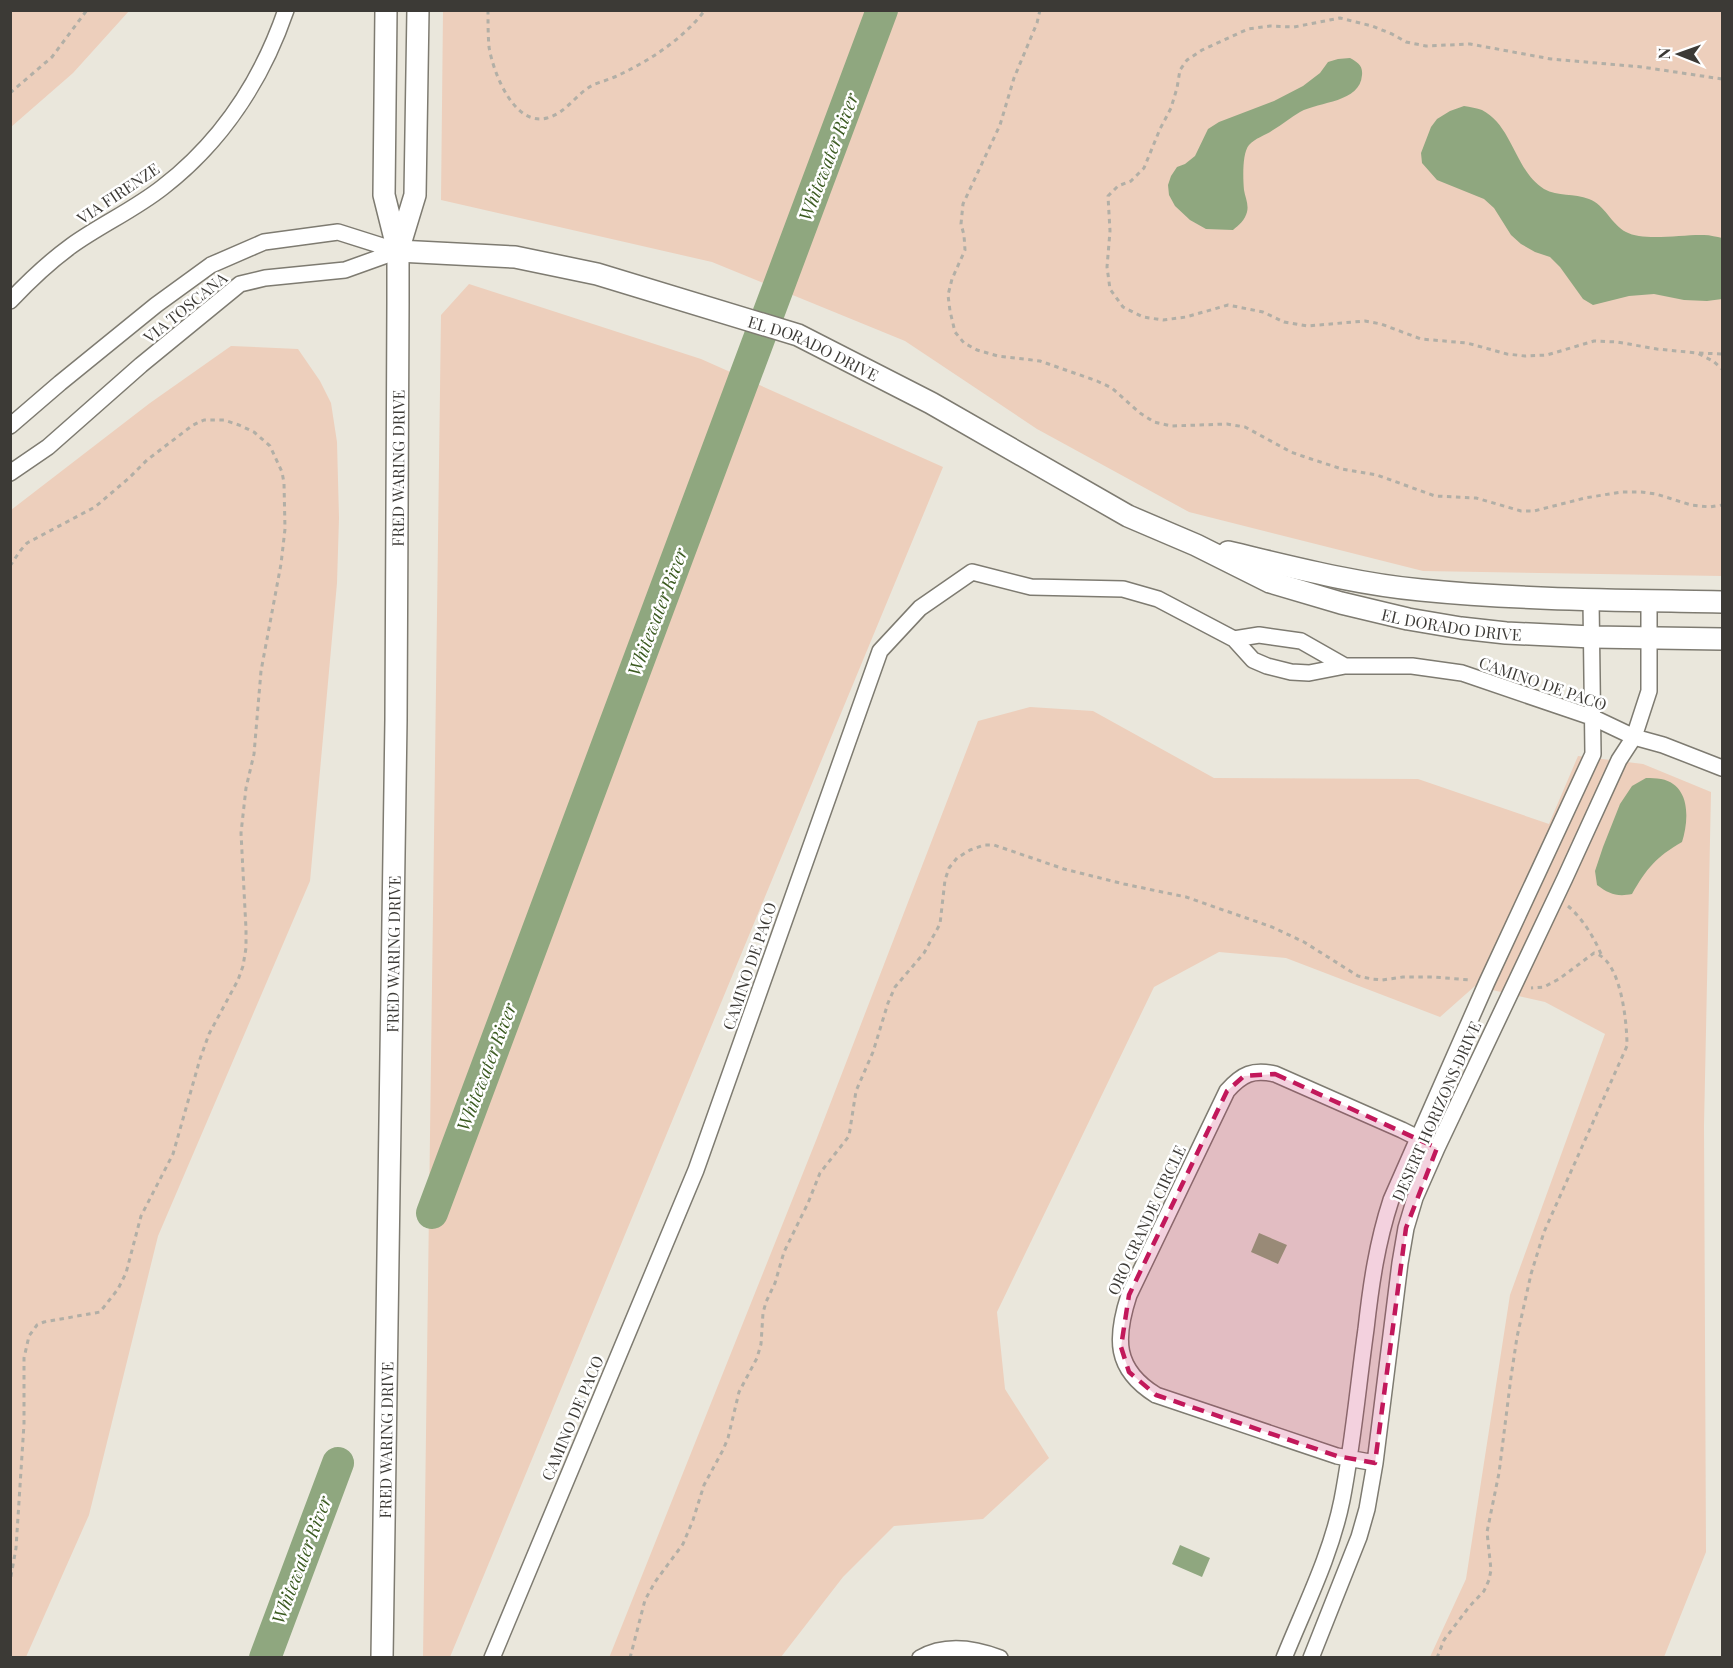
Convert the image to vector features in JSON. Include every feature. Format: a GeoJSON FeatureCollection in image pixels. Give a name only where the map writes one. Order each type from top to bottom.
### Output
{"type":"FeatureCollection","features":[{"type":"Feature","properties":{"kind":"main road","name":"FRED WARING DRIVE"},"geometry":{"type":"LineString","coordinates":[[382,1658],[396,720],[398,251],[384,195],[386,10]]}},
{"type":"Feature","properties":{"kind":"main road","name":"FRED WARING DRIVE"},"geometry":{"type":"LineString","coordinates":[[398,251],[415,195],[418,10]]}},
{"type":"Feature","properties":{"kind":"main road","name":"EL DORADO DRIVE"},"geometry":{"type":"LineString","coordinates":[[398,251],[515,257],[597,274],[798,335],[931,403],[1128,516],[1196,545],[1270,582],[1341,603],[1408,619],[1506,633],[1722,639]]}},
{"type":"Feature","properties":{"kind":"main road","name":"EL DORADO DRIVE"},"geometry":{"type":"LineString","coordinates":[[1196,545],[1364,581],[1419,590],[1591,600],[1722,602]]}},
{"type":"Feature","properties":{"kind":"street","name":"VIA FIRENZE"},"geometry":{"type":"LineString","coordinates":[[10,301],[33,277],[71,246],[163,187],[200,154],[238,109],[265,64],[286,10]]}},
{"type":"Feature","properties":{"kind":"street","name":"VIA TOSCANA"},"geometry":{"type":"LineString","coordinates":[[10,426],[147,312],[210,265],[264,242],[338,232],[398,251]]}},
{"type":"Feature","properties":{"kind":"street","name":"VIA TOSCANA"},"geometry":{"type":"LineString","coordinates":[[10,473],[48,447],[141,365],[240,284],[265,278],[345,270],[398,251]]}},
{"type":"Feature","properties":{"kind":"street","name":"CAMINO DE PACO"},"geometry":{"type":"LineString","coordinates":[[492,1658],[696,1170],[880,651],[920,608],[972,572],[1031,587],[1123,589],[1158,599],[1234,639],[1253,660],[1267,666],[1291,672],[1309,673],[1345,666],[1412,666],[1462,674],[1594,718],[1634,737],[1663,745],[1722,768]]}},
{"type":"Feature","properties":{"kind":"street","name":"DESERT HORIZONS DRIVE"},"geometry":{"type":"LineString","coordinates":[[1284,1658],[1332,1539],[1342,1501],[1372,1282],[1381,1230],[1391,1200],[1492,971],[1593,754],[1591,600]]}},
{"type":"Feature","properties":{"kind":"street","name":"DESERT HORIZONS DRIVE"},"geometry":{"type":"LineString","coordinates":[[1311,1658],[1359,1537],[1367,1509],[1406,1228],[1414,1198],[1619,760],[1634,737],[1648,691],[1650,600]]}},
{"type":"Feature","properties":{"kind":"street","name":"CAMINO DE PACO"},"geometry":{"type":"LineString","coordinates":[[1234,639],[1259,635],[1301,641],[1345,666]]}},
{"type":"Feature","properties":{"kind":"street","name":"ORO GRANDE CIRCLE"},"geometry":{"type":"LineString","coordinates":[[1375,1463],[1337,1455],[1156,1395],[1144,1388],[1129,1372],[1121,1347],[1122,1318],[1129,1295],[1227,1091],[1244,1076],[1264,1071],[1275,1074],[1437,1148]]}},
{"type":"Feature","properties":{"kind":"street"},"geometry":{"type":"LineString","coordinates":[[920,1658],[938,1650],[969,1648],[1000,1658]]}},
{"type":"Feature","properties":{"kind":"path"},"geometry":{"type":"LineString","coordinates":[[10,93],[52,57],[87,10]]}},
{"type":"Feature","properties":{"kind":"path"},"geometry":{"type":"LineString","coordinates":[[488,10],[489,46],[493,66],[502,86],[519,111],[531,118],[544,119],[556,115],[587,88],[621,74],[660,51],[683,33],[705,10]]}},
{"type":"Feature","properties":{"kind":"path"},"geometry":{"type":"LineString","coordinates":[[1040,10],[993,142],[963,204],[961,224],[964,250],[948,295],[955,332],[964,343],[977,350],[998,356],[1040,361],[1096,381],[1112,388],[1140,413],[1154,422],[1171,426],[1227,424],[1245,427],[1308,458],[1342,469],[1377,475],[1436,496],[1476,498],[1521,511],[1534,511],[1585,498],[1621,492],[1656,494],[1692,505],[1710,507],[1722,505]]}},
{"type":"Feature","properties":{"kind":"path"},"geometry":{"type":"LineString","coordinates":[[1722,79],[1642,67],[1551,60],[1470,44],[1426,46],[1406,42],[1372,26],[1340,18],[1294,27],[1270,26],[1248,29],[1202,50],[1187,60],[1180,70],[1171,108],[1143,168],[1131,181],[1118,186],[1108,196],[1110,231],[1107,267],[1110,289],[1123,307],[1143,317],[1164,320],[1186,317],[1228,305],[1263,312],[1284,322],[1307,326],[1365,321],[1381,324],[1421,339],[1467,343],[1507,354],[1525,356],[1547,355],[1594,341],[1722,354]]}},
{"type":"Feature","properties":{"kind":"path"},"geometry":{"type":"LineString","coordinates":[[1697,353],[1722,369]]}},
{"type":"Feature","properties":{"kind":"path"},"geometry":{"type":"LineString","coordinates":[[10,566],[27,543],[95,507],[147,460],[193,425],[204,420],[224,420],[254,432],[270,446],[277,459],[284,483],[285,529],[281,564],[261,671],[255,754],[246,789],[241,833],[246,929],[243,966],[209,1034],[173,1154],[141,1216],[126,1273],[118,1289],[100,1312],[44,1322],[37,1325],[29,1336],[24,1358],[25,1389],[16,1548],[10,1582]]}},
{"type":"Feature","properties":{"kind":"path"},"geometry":{"type":"LineString","coordinates":[[630,1658],[645,1600],[683,1544],[704,1485],[728,1438],[739,1392],[758,1358],[766,1302],[775,1283],[784,1252],[820,1173],[849,1136],[856,1092],[873,1052],[888,1003],[895,987],[924,952],[937,931],[940,924],[945,880],[949,868],[957,858],[984,845],[994,845],[1064,869],[1186,897],[1272,927],[1304,942],[1358,976],[1372,979],[1434,977],[1478,981]]}},
{"type":"Feature","properties":{"kind":"path"},"geometry":{"type":"LineString","coordinates":[[1437,1658],[1444,1640],[1484,1591],[1489,1580],[1491,1570],[1487,1532],[1499,1473],[1514,1357],[1531,1274],[1548,1222],[1627,1046],[1627,1027],[1620,992],[1610,963],[1601,954],[1574,911],[1556,896]]}},
{"type":"Feature","properties":{"kind":"path"},"geometry":{"type":"LineString","coordinates":[[1524,987],[1544,987],[1559,979],[1594,953],[1601,954]]}},
{"type":"Feature","properties":{"kind":"highlighted area"},"geometry":{"type":"Polygon","coordinates":[[[1275,1074],[1437,1148],[1406,1228],[1375,1463],[1337,1456],[1156,1395],[1129,1372],[1121,1347],[1129,1295],[1227,1091],[1244,1076],[1275,1074]]]}},
{"type":"Feature","properties":{"kind":"shaded area"},"geometry":{"type":"Polygon","coordinates":[[[11,10],[129,11],[73,73],[11,127],[11,10]]]}},
{"type":"Feature","properties":{"kind":"shaded area"},"geometry":{"type":"Polygon","coordinates":[[[443,11],[1722,11],[1722,576],[1423,571],[1189,512],[1037,429],[905,341],[712,262],[441,200],[443,11]]]}},
{"type":"Feature","properties":{"kind":"shaded area"},"geometry":{"type":"Polygon","coordinates":[[[1350,58],[1362,69],[1360,84],[1354,91],[1338,100],[1300,112],[1249,145],[1245,154],[1243,173],[1247,212],[1233,230],[1206,229],[1190,220],[1175,206],[1169,195],[1168,185],[1171,176],[1177,167],[1195,156],[1208,129],[1219,122],[1274,101],[1303,86],[1320,73],[1328,62],[1350,58]]]}},
{"type":"Feature","properties":{"kind":"shaded area"},"geometry":{"type":"Polygon","coordinates":[[[1464,106],[1482,110],[1492,117],[1508,137],[1526,171],[1544,189],[1583,197],[1595,202],[1626,232],[1643,237],[1704,235],[1722,238],[1722,299],[1684,300],[1654,294],[1629,296],[1593,305],[1583,299],[1560,267],[1550,257],[1521,244],[1511,235],[1494,208],[1484,199],[1437,180],[1422,163],[1421,153],[1431,127],[1437,119],[1464,106]]]}},
{"type":"Feature","properties":{"kind":"shaded area"},"geometry":{"type":"Polygon","coordinates":[[[469,284],[701,359],[943,467],[450,1657],[423,1658],[441,315],[469,284]]]}},
{"type":"Feature","properties":{"kind":"shaded area"},"geometry":{"type":"Polygon","coordinates":[[[231,346],[298,349],[320,381],[331,403],[337,442],[339,518],[337,583],[310,881],[158,1236],[89,1515],[26,1657],[11,1657],[11,510],[150,403],[231,346]]]}},
{"type":"Feature","properties":{"kind":"shaded area"},"geometry":{"type":"Polygon","coordinates":[[[1030,707],[1093,711],[1214,778],[1418,779],[1549,824],[1578,756],[1643,764],[1711,792],[1704,1126],[1706,1552],[1664,1657],[1430,1657],[1466,1579],[1510,1295],[1605,1034],[1545,1002],[1475,986],[1440,1017],[1286,958],[1219,952],[1154,987],[997,1312],[1005,1389],[1049,1458],[983,1519],[894,1526],[843,1577],[781,1657],[609,1658],[817,1138],[978,721],[1030,707]]]}},
{"type":"Feature","properties":{"kind":"shaded area"},"geometry":{"type":"Polygon","coordinates":[[[1646,778],[1661,779],[1671,783],[1683,796],[1686,824],[1682,842],[1653,864],[1632,894],[1613,894],[1597,885],[1595,871],[1620,804],[1632,786],[1646,778]]]}},
{"type":"Feature","properties":{"kind":"shaded area"},"geometry":{"type":"Polygon","coordinates":[[[1259,1233],[1287,1245],[1278,1264],[1251,1252],[1259,1233]]]}},
{"type":"Feature","properties":{"kind":"shaded area"},"geometry":{"type":"Polygon","coordinates":[[[1180,1545],[1210,1558],[1202,1577],[1172,1564],[1180,1545]]]}},
{"type":"Feature","properties":{"kind":"waterway","name":"Whitewater River"},"geometry":{"type":"LineString","coordinates":[[432,1213],[882,10]]}},
{"type":"Feature","properties":{"kind":"waterway","name":"Whitewater River"},"geometry":{"type":"LineString","coordinates":[[265,1658],[338,1463]]}}]}
